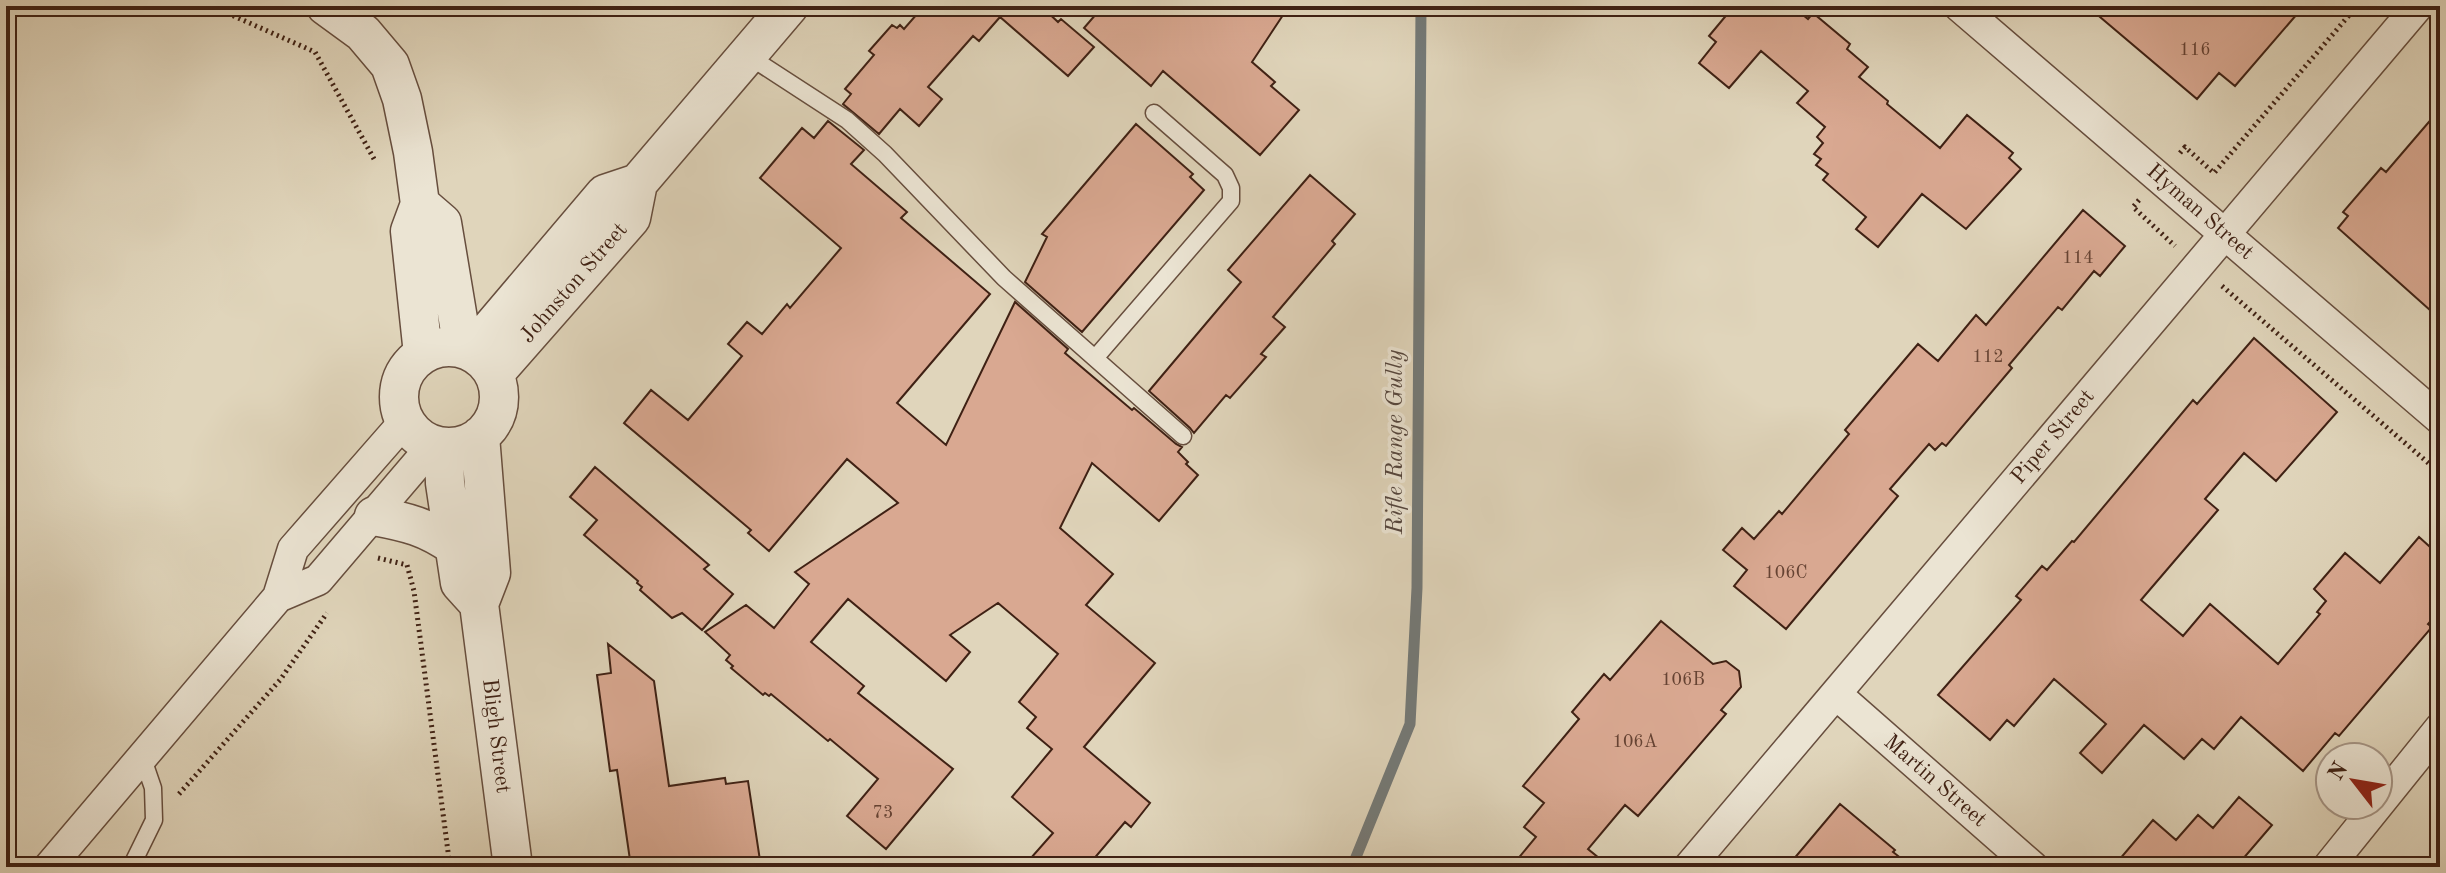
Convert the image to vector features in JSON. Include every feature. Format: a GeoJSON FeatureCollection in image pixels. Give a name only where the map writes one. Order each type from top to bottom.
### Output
{"type":"FeatureCollection","features":[{"type":"Feature","properties":{"kind":"street"},"geometry":{"type":"LineString","coordinates":[[326,6],[363,33],[390,65],[402,99],[420,204],[410,231],[423,354]]}},
{"type":"Feature","properties":{"kind":"street","name":"Johnston Street"},"geometry":{"type":"LineString","coordinates":[[476,358],[605,194],[638,183],[789,6]]}},
{"type":"Feature","properties":{"kind":"street","name":"Hyman Street"},"geometry":{"type":"LineString","coordinates":[[1959,6],[2440,419]]}},
{"type":"Feature","properties":{"kind":"street","name":"Piper Street"},"geometry":{"type":"LineString","coordinates":[[1689,867],[2418,6]]}},
{"type":"Feature","properties":{"kind":"street"},"geometry":{"type":"LineString","coordinates":[[420,204],[442,223],[476,358],[498,387],[499,401],[496,414],[480,436],[457,446],[439,446],[413,431],[405,421],[399,391],[403,376],[412,364],[423,354],[449,346],[476,358]]}},
{"type":"Feature","properties":{"kind":"street"},"geometry":{"type":"LineString","coordinates":[[49,867],[278,597],[293,549],[405,421]]}},
{"type":"Feature","properties":{"kind":"street","name":"Bligh Street"},"geometry":{"type":"LineString","coordinates":[[480,436],[491,573],[479,604],[513,867]]}},
{"type":"Feature","properties":{"kind":"street"},"geometry":{"type":"LineString","coordinates":[[278,597],[318,580],[439,446]]}},
{"type":"Feature","properties":{"kind":"street","name":"Bligh Street"},"geometry":{"type":"LineString","coordinates":[[439,446],[460,583],[479,604]]}},
{"type":"Feature","properties":{"kind":"street"},"geometry":{"type":"LineString","coordinates":[[374,516],[411,522],[434,532],[454,546]]}},
{"type":"Feature","properties":{"kind":"street","name":"Martin Street"},"geometry":{"type":"LineString","coordinates":[[1836,694],[2033,867]]}},
{"type":"Feature","properties":{"kind":"street"},"geometry":{"type":"LineString","coordinates":[[2328,867],[2440,728]]}},
{"type":"Feature","properties":{"kind":"lane"},"geometry":{"type":"LineString","coordinates":[[747,55],[847,120],[885,154],[1004,278],[1183,436]]}},
{"type":"Feature","properties":{"kind":"lane"},"geometry":{"type":"LineString","coordinates":[[1096,357],[1231,201],[1231,188],[1225,175],[1154,113]]}},
{"type":"Feature","properties":{"kind":"lane"},"geometry":{"type":"LineString","coordinates":[[131,867],[154,820],[153,788],[142,756]]}},
{"type":"Feature","properties":{"kind":"path"},"geometry":{"type":"LineString","coordinates":[[211,6],[315,52],[379,167]]}},
{"type":"Feature","properties":{"kind":"path"},"geometry":{"type":"LineString","coordinates":[[2175,158],[2185,147],[2214,173],[2357,6]]}},
{"type":"Feature","properties":{"kind":"path"},"geometry":{"type":"LineString","coordinates":[[2140,199],[2133,207],[2167,239]]}},
{"type":"Feature","properties":{"kind":"path"},"geometry":{"type":"LineString","coordinates":[[2215,280],[2440,473]]}},
{"type":"Feature","properties":{"kind":"path"},"geometry":{"type":"LineString","coordinates":[[345,549],[361,562],[377,558],[407,565],[414,591],[450,867]]}},
{"type":"Feature","properties":{"kind":"path"},"geometry":{"type":"LineString","coordinates":[[154,820],[200,774],[280,680],[334,602]]}},
{"type":"Feature","properties":{"kind":"building"},"geometry":{"type":"Polygon","coordinates":[[[924,6],[1041,6],[1094,47],[1068,76],[1000,17],[979,41],[973,36],[928,87],[942,99],[919,126],[900,109],[879,134],[843,104],[851,94],[845,89],[874,55],[869,51],[892,25],[897,28],[900,25],[904,29],[924,6]]]}},
{"type":"Feature","properties":{"kind":"building"},"geometry":{"type":"Polygon","coordinates":[[[1103,6],[1289,6],[1252,62],[1275,82],[1271,86],[1299,110],[1260,155],[1163,71],[1151,86],[1084,28],[1103,6]]]}},
{"type":"Feature","properties":{"kind":"building"},"geometry":{"type":"Polygon","coordinates":[[[1734,6],[1792,6],[1808,19],[1813,13],[1850,44],[1847,49],[1868,67],[1859,77],[1940,148],[1967,115],[2013,153],[2009,158],[2021,169],[1966,229],[1922,194],[1878,247],[1856,229],[1866,217],[1823,180],[1828,174],[1816,165],[1821,159],[1814,154],[1823,143],[1817,137],[1825,127],[1797,103],[1808,91],[1761,51],[1729,88],[1699,63],[1716,42],[1709,36],[1734,6]]]}},
{"type":"Feature","properties":{"kind":"building"},"geometry":{"type":"Polygon","coordinates":[[[2087,6],[2304,6],[2235,86],[2219,73],[2197,99],[2087,6]]]}},
{"type":"Feature","properties":{"kind":"building"},"geometry":{"type":"Polygon","coordinates":[[[2440,109],[2440,319],[2338,228],[2348,216],[2343,212],[2381,168],[2386,172],[2440,109]]]}},
{"type":"Feature","properties":{"kind":"building"},"geometry":{"type":"Polygon","coordinates":[[[828,121],[864,150],[851,164],[907,212],[901,218],[990,294],[897,403],[946,445],[1015,302],[1068,349],[1065,353],[1132,410],[1134,408],[1182,447],[1178,452],[1198,475],[1159,521],[1092,463],[1060,528],[1113,574],[1086,605],[1155,663],[1084,747],[1150,803],[1131,827],[1125,822],[1087,867],[1023,867],[1053,833],[1012,797],[1052,749],[1027,728],[1036,717],[1019,702],[1058,654],[998,603],[950,635],[970,652],[946,681],[848,599],[811,642],[864,686],[858,693],[953,769],[886,849],[847,816],[878,779],[771,694],[763,695],[731,668],[733,666],[726,660],[730,655],[705,632],[746,605],[774,628],[809,584],[795,572],[898,503],[847,459],[769,551],[748,533],[751,530],[624,423],[651,390],[688,420],[742,356],[728,344],[747,322],[762,334],[787,304],[790,308],[841,248],[760,178],[802,128],[814,138],[828,121]]]}},
{"type":"Feature","properties":{"kind":"building"},"geometry":{"type":"Polygon","coordinates":[[[1136,124],[1193,174],[1190,177],[1204,190],[1082,332],[1025,282],[1047,237],[1042,234],[1136,124]]]}},
{"type":"Feature","properties":{"kind":"building"},"geometry":{"type":"Polygon","coordinates":[[[1310,175],[1355,214],[1332,241],[1335,244],[1273,317],[1285,327],[1261,354],[1266,357],[1230,398],[1226,395],[1194,433],[1149,391],[1241,282],[1228,270],[1310,175]]]}},
{"type":"Feature","properties":{"kind":"building"},"geometry":{"type":"Polygon","coordinates":[[[2083,210],[2125,246],[2100,276],[2094,271],[2062,310],[2058,307],[2009,365],[2012,368],[1946,446],[1942,443],[1935,450],[1929,444],[1890,489],[1898,496],[1786,629],[1734,586],[1747,570],[1723,550],[1742,528],[1754,539],[1779,511],[1782,514],[1849,434],[1845,430],[1918,344],[1938,361],[1976,315],[1986,325],[2083,210]]]}},
{"type":"Feature","properties":{"kind":"building"},"geometry":{"type":"Polygon","coordinates":[[[2254,338],[2337,412],[2276,481],[2244,453],[2205,499],[2218,510],[2141,600],[2183,636],[2210,604],[2278,664],[2320,614],[2317,612],[2326,601],[2314,589],[2345,553],[2380,583],[2419,537],[2440,556],[2440,610],[2428,624],[2432,627],[2339,736],[2335,733],[2328,741],[2314,741],[2314,758],[2303,771],[2241,717],[2214,749],[2202,739],[2184,759],[2144,725],[2102,773],[2080,753],[2106,724],[2054,679],[2014,726],[2007,720],[1990,740],[1938,695],[2021,600],[2016,596],[2042,566],[2047,570],[2074,542],[2193,400],[2197,404],[2254,338]]]}},
{"type":"Feature","properties":{"kind":"building"},"geometry":{"type":"Polygon","coordinates":[[[595,467],[709,565],[704,569],[733,594],[702,630],[682,613],[672,618],[640,590],[642,587],[638,581],[584,535],[597,520],[570,497],[595,467]]]}},
{"type":"Feature","properties":{"kind":"building"},"geometry":{"type":"Polygon","coordinates":[[[1661,621],[1713,664],[1726,661],[1739,671],[1741,687],[1721,710],[1726,714],[1638,816],[1625,805],[1588,849],[1610,867],[1511,867],[1536,837],[1524,827],[1544,803],[1523,786],[1579,719],[1572,712],[1604,674],[1610,680],[1661,621]]]}},
{"type":"Feature","properties":{"kind":"building"},"geometry":{"type":"Polygon","coordinates":[[[608,644],[654,681],[669,786],[725,778],[726,784],[748,781],[761,867],[698,867],[697,860],[631,867],[617,770],[610,771],[597,675],[611,673],[608,644]]]}},
{"type":"Feature","properties":{"kind":"building"},"geometry":{"type":"Polygon","coordinates":[[[2239,797],[2272,825],[2236,867],[2113,867],[2153,820],[2176,840],[2198,815],[2213,828],[2239,797]]]}},
{"type":"Feature","properties":{"kind":"building"},"geometry":{"type":"Polygon","coordinates":[[[1840,804],[1895,850],[1893,852],[1912,867],[1787,867],[1840,804]]]}},
{"type":"Feature","properties":{"kind":"waterway","name":"Rifle Range Gully"},"geometry":{"type":"LineString","coordinates":[[1352,867],[1410,724],[1417,588],[1421,6]]}}]}
